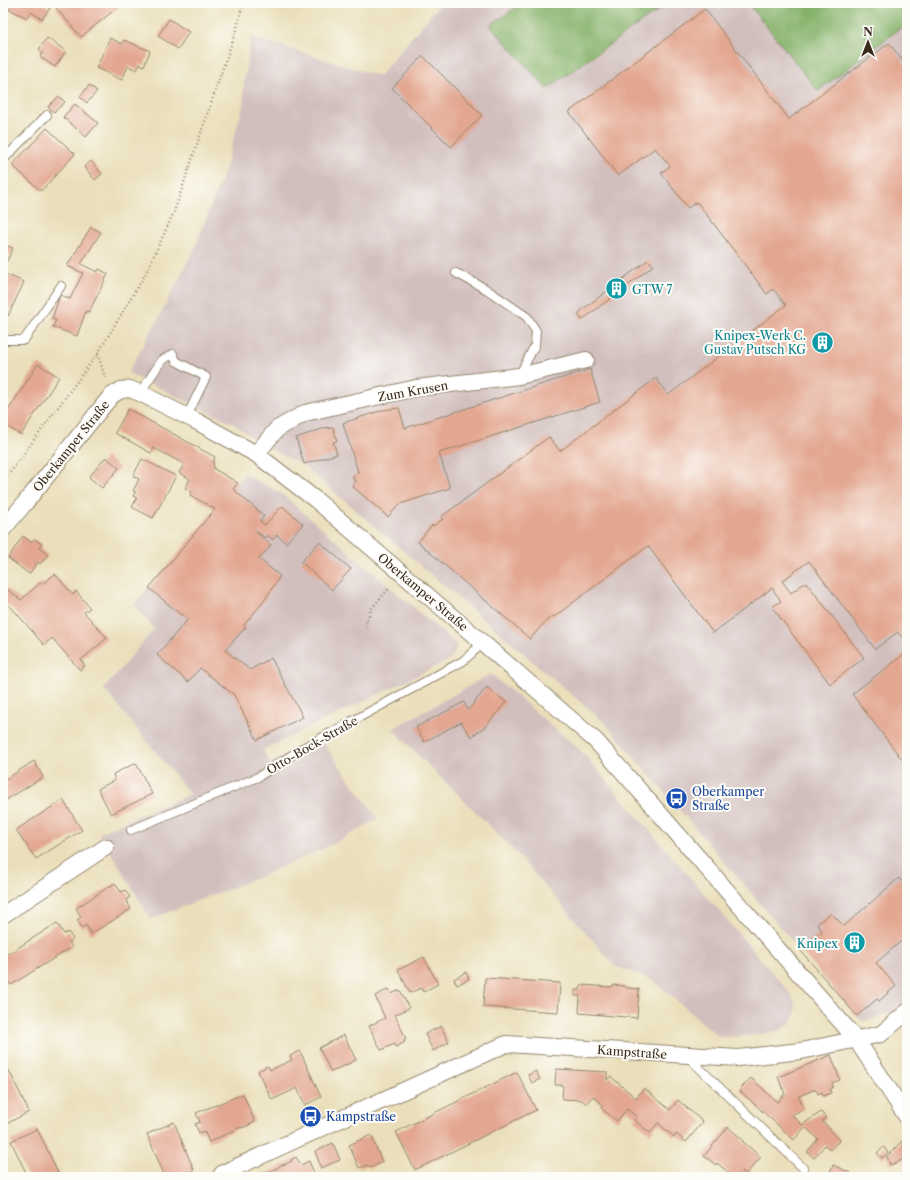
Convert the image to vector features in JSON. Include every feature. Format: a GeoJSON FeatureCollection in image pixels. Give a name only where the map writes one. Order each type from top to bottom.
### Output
{"type":"FeatureCollection","features":[{"type":"Feature","properties":{"kind":"street","name":"Zum Krusen"},"geometry":{"type":"LineString","coordinates":[[256,454],[277,429],[305,413],[416,388],[519,376],[586,360]]}},
{"type":"Feature","properties":{"kind":"street","name":"Oberkamper Straße"},"geometry":{"type":"LineString","coordinates":[[3,529],[25,504],[111,396],[121,390],[130,389],[140,393],[187,416],[256,454],[316,500],[596,741],[856,1039],[907,1117]]}},
{"type":"Feature","properties":{"kind":"street"},"geometry":{"type":"LineString","coordinates":[[3,915],[106,847]]}},
{"type":"Feature","properties":{"kind":"street"},"geometry":{"type":"LineString","coordinates":[[856,1039],[881,1034],[907,1012]]}},
{"type":"Feature","properties":{"kind":"street","name":"Kampstraße"},"geometry":{"type":"LineString","coordinates":[[220,1177],[223,1173],[506,1044],[738,1058],[801,1051],[856,1039]]}},
{"type":"Feature","properties":{"kind":"lane"},"geometry":{"type":"LineString","coordinates":[[3,160],[47,115]]}},
{"type":"Feature","properties":{"kind":"lane"},"geometry":{"type":"LineString","coordinates":[[456,273],[486,289],[527,317],[536,331],[535,345],[519,376]]}},
{"type":"Feature","properties":{"kind":"lane"},"geometry":{"type":"LineString","coordinates":[[3,340],[24,340],[61,286]]}},
{"type":"Feature","properties":{"kind":"lane"},"geometry":{"type":"LineString","coordinates":[[140,393],[162,360],[173,354],[176,361],[206,377],[187,416]]}},
{"type":"Feature","properties":{"kind":"lane","name":"Otto-Bock-Straße"},"geometry":{"type":"LineString","coordinates":[[131,830],[258,777],[301,750],[463,661],[483,643]]}},
{"type":"Feature","properties":{"kind":"lane"},"geometry":{"type":"LineString","coordinates":[[687,1055],[803,1168]]}},
{"type":"Feature","properties":{"kind":"path"},"geometry":{"type":"LineString","coordinates":[[3,482],[98,353],[146,276],[174,212],[237,28],[243,3]]}},
{"type":"Feature","properties":{"kind":"path"},"geometry":{"type":"LineString","coordinates":[[98,353],[111,396]]}},
{"type":"Feature","properties":{"kind":"path"},"geometry":{"type":"LineString","coordinates":[[365,627],[371,609],[401,574]]}},
{"type":"Feature","properties":{"kind":"shaded area"},"geometry":{"type":"Polygon","coordinates":[[[441,3],[523,3],[490,25],[547,89],[668,3],[748,3],[818,91],[907,23],[907,1000],[896,1010],[873,1019],[861,1021],[605,723],[304,466],[261,444],[234,424],[128,373],[194,250],[225,169],[244,102],[243,89],[251,37],[379,76],[441,3]]]}},
{"type":"Feature","properties":{"kind":"shaded area"},"geometry":{"type":"Polygon","coordinates":[[[245,474],[283,495],[456,644],[456,649],[451,659],[263,750],[270,763],[321,740],[378,819],[333,844],[259,877],[151,919],[99,833],[190,794],[104,689],[154,629],[134,605],[245,474]]]}},
{"type":"Feature","properties":{"kind":"shaded area"},"geometry":{"type":"Polygon","coordinates":[[[491,674],[580,750],[790,993],[795,1003],[796,1010],[794,1019],[789,1025],[781,1030],[767,1033],[746,1036],[719,1037],[653,980],[615,966],[511,847],[392,729],[491,674]]]}},
{"type":"Feature","properties":{"kind":"green space"},"geometry":{"type":"Polygon","coordinates":[[[523,3],[668,3],[547,89],[490,25],[523,3]]]}},
{"type":"Feature","properties":{"kind":"green space"},"geometry":{"type":"Polygon","coordinates":[[[748,3],[907,3],[907,23],[818,91],[748,3]]]}},
{"type":"Feature","properties":{"kind":"building"},"geometry":{"type":"Polygon","coordinates":[[[9,3],[42,3],[50,8],[42,19],[31,12],[27,18],[7,8],[9,3]]]}},
{"type":"Feature","properties":{"kind":"building"},"geometry":{"type":"Polygon","coordinates":[[[62,3],[123,3],[81,37],[56,8],[62,3]]]}},
{"type":"Feature","properties":{"kind":"building","name":"Knipex-Werk C. Gustav Putsch KG"},"geometry":{"type":"Polygon","coordinates":[[[705,9],[789,119],[889,43],[907,67],[907,644],[898,632],[875,649],[809,561],[782,581],[791,593],[806,582],[864,658],[830,684],[772,607],[781,601],[772,588],[713,633],[648,546],[554,617],[553,616],[545,622],[530,639],[418,542],[432,525],[433,526],[443,519],[441,517],[549,437],[560,451],[656,378],[668,395],[786,305],[773,289],[767,294],[697,202],[688,208],[661,173],[670,166],[655,148],[618,176],[569,112],[705,9]]]}},
{"type":"Feature","properties":{"kind":"building"},"geometry":{"type":"Polygon","coordinates":[[[169,19],[189,32],[178,49],[158,36],[169,19]]]}},
{"type":"Feature","properties":{"kind":"building"},"geometry":{"type":"Polygon","coordinates":[[[47,38],[66,51],[55,67],[40,57],[43,53],[39,49],[47,38]]]}},
{"type":"Feature","properties":{"kind":"building"},"geometry":{"type":"Polygon","coordinates":[[[110,38],[122,44],[124,40],[150,51],[144,66],[140,64],[137,70],[128,66],[122,80],[96,68],[110,38]]]}},
{"type":"Feature","properties":{"kind":"building"},"geometry":{"type":"Polygon","coordinates":[[[423,56],[482,115],[451,147],[392,88],[423,56]]]}},
{"type":"Feature","properties":{"kind":"building"},"geometry":{"type":"Polygon","coordinates":[[[89,85],[97,91],[87,103],[80,97],[89,85]]]}},
{"type":"Feature","properties":{"kind":"building"},"geometry":{"type":"Polygon","coordinates":[[[59,96],[65,102],[54,112],[48,107],[59,96]]]}},
{"type":"Feature","properties":{"kind":"building"},"geometry":{"type":"Polygon","coordinates":[[[75,104],[98,123],[86,137],[63,117],[75,104]]]}},
{"type":"Feature","properties":{"kind":"building"},"geometry":{"type":"Polygon","coordinates":[[[47,128],[75,154],[41,191],[12,165],[47,128]]]}},
{"type":"Feature","properties":{"kind":"building"},"geometry":{"type":"Polygon","coordinates":[[[91,161],[102,174],[95,180],[84,167],[91,161]]]}},
{"type":"Feature","properties":{"kind":"building"},"geometry":{"type":"Polygon","coordinates":[[[91,227],[101,232],[81,264],[97,272],[99,269],[108,274],[89,312],[86,311],[77,336],[53,327],[56,320],[52,319],[60,295],[70,299],[83,273],[67,266],[91,227]]]}},
{"type":"Feature","properties":{"kind":"building"},"geometry":{"type":"Polygon","coordinates":[[[3,244],[13,248],[7,261],[3,259],[3,244]]]}},
{"type":"Feature","properties":{"kind":"building","name":"GTW 7"},"geometry":{"type":"Polygon","coordinates":[[[648,260],[653,265],[649,269],[582,320],[578,314],[582,310],[648,260]]]}},
{"type":"Feature","properties":{"kind":"building"},"geometry":{"type":"Polygon","coordinates":[[[3,273],[24,282],[8,316],[3,314],[3,273]]]}},
{"type":"Feature","properties":{"kind":"building"},"geometry":{"type":"Polygon","coordinates":[[[38,364],[59,377],[21,435],[3,424],[3,404],[9,409],[38,364]]]}},
{"type":"Feature","properties":{"kind":"building"},"geometry":{"type":"Polygon","coordinates":[[[590,369],[600,402],[439,453],[450,488],[400,504],[388,517],[352,486],[356,481],[352,478],[358,472],[343,423],[383,410],[399,408],[405,428],[590,369]]]}},
{"type":"Feature","properties":{"kind":"building"},"geometry":{"type":"Polygon","coordinates":[[[128,409],[215,457],[213,462],[214,469],[238,483],[233,489],[264,516],[260,521],[265,525],[282,506],[303,524],[286,543],[277,535],[273,540],[267,535],[265,538],[256,531],[271,545],[259,559],[280,576],[264,601],[244,625],[246,627],[225,650],[250,670],[271,658],[303,717],[257,740],[234,695],[200,668],[188,682],[157,655],[188,619],[182,614],[181,615],[149,588],[215,509],[190,495],[192,492],[185,488],[190,479],[179,473],[184,464],[154,448],[151,453],[115,433],[128,409]]]}},
{"type":"Feature","properties":{"kind":"building"},"geometry":{"type":"Polygon","coordinates":[[[328,427],[329,429],[333,427],[337,441],[333,442],[337,454],[304,464],[296,438],[328,427]]]}},
{"type":"Feature","properties":{"kind":"building"},"geometry":{"type":"Polygon","coordinates":[[[106,457],[119,468],[102,488],[89,477],[106,457]]]}},
{"type":"Feature","properties":{"kind":"building"},"geometry":{"type":"Polygon","coordinates":[[[142,459],[176,476],[153,518],[132,507],[137,498],[133,496],[136,492],[133,491],[139,479],[133,476],[142,459]]]}},
{"type":"Feature","properties":{"kind":"building"},"geometry":{"type":"Polygon","coordinates":[[[23,536],[31,542],[34,539],[42,544],[39,548],[48,555],[40,564],[38,562],[29,574],[8,558],[23,536]]]}},
{"type":"Feature","properties":{"kind":"building"},"geometry":{"type":"Polygon","coordinates":[[[319,542],[351,569],[332,590],[301,562],[319,542]]]}},
{"type":"Feature","properties":{"kind":"building"},"geometry":{"type":"Polygon","coordinates":[[[55,574],[73,595],[76,591],[90,608],[84,612],[107,638],[81,660],[85,666],[80,670],[52,638],[44,645],[12,608],[6,603],[3,607],[3,586],[21,600],[41,582],[42,584],[55,574]]]}},
{"type":"Feature","properties":{"kind":"building"},"geometry":{"type":"Polygon","coordinates":[[[907,652],[907,766],[852,694],[907,652]]]}},
{"type":"Feature","properties":{"kind":"building"},"geometry":{"type":"Polygon","coordinates":[[[487,687],[506,702],[486,726],[471,737],[461,722],[424,742],[416,727],[464,702],[468,710],[487,687]]]}},
{"type":"Feature","properties":{"kind":"building"},"geometry":{"type":"Polygon","coordinates":[[[34,761],[43,777],[3,802],[3,781],[34,761]]]}},
{"type":"Feature","properties":{"kind":"building"},"geometry":{"type":"Polygon","coordinates":[[[136,763],[152,794],[111,814],[98,789],[115,780],[113,774],[136,763]]]}},
{"type":"Feature","properties":{"kind":"building"},"geometry":{"type":"Polygon","coordinates":[[[63,800],[82,830],[36,859],[16,830],[63,800]]]}},
{"type":"Feature","properties":{"kind":"building","name":"Knipex"},"geometry":{"type":"Polygon","coordinates":[[[899,878],[907,887],[907,936],[876,963],[896,986],[879,1001],[877,999],[857,1016],[800,950],[822,931],[817,924],[831,913],[844,926],[899,878]]]}},
{"type":"Feature","properties":{"kind":"building"},"geometry":{"type":"Polygon","coordinates":[[[115,883],[121,892],[125,890],[130,897],[126,900],[131,909],[91,934],[86,925],[82,928],[77,920],[81,917],[76,908],[115,883]]]}},
{"type":"Feature","properties":{"kind":"building"},"geometry":{"type":"Polygon","coordinates":[[[57,923],[64,934],[68,932],[73,939],[69,942],[72,947],[11,985],[8,981],[4,983],[3,957],[57,923]]]}},
{"type":"Feature","properties":{"kind":"building"},"geometry":{"type":"Polygon","coordinates":[[[424,957],[438,984],[423,992],[421,988],[410,993],[398,970],[424,957]]]}},
{"type":"Feature","properties":{"kind":"building"},"geometry":{"type":"Polygon","coordinates":[[[466,972],[469,979],[457,985],[454,979],[466,972]]]}},
{"type":"Feature","properties":{"kind":"building"},"geometry":{"type":"Polygon","coordinates":[[[485,978],[560,983],[558,1012],[483,1007],[485,978]]]}},
{"type":"Feature","properties":{"kind":"building"},"geometry":{"type":"Polygon","coordinates":[[[581,985],[612,987],[614,985],[639,989],[637,1018],[579,1013],[580,996],[575,996],[575,990],[580,990],[581,985]]]}},
{"type":"Feature","properties":{"kind":"building"},"geometry":{"type":"Polygon","coordinates":[[[389,989],[391,994],[400,990],[409,1008],[395,1015],[406,1039],[403,1040],[405,1042],[396,1047],[395,1044],[381,1050],[369,1026],[385,1018],[375,996],[389,989]]]}},
{"type":"Feature","properties":{"kind":"building"},"geometry":{"type":"Polygon","coordinates":[[[441,1026],[449,1042],[433,1051],[425,1034],[441,1026]]]}},
{"type":"Feature","properties":{"kind":"building"},"geometry":{"type":"Polygon","coordinates":[[[344,1035],[356,1060],[331,1072],[319,1048],[344,1035]]]}},
{"type":"Feature","properties":{"kind":"building"},"geometry":{"type":"Polygon","coordinates":[[[300,1051],[321,1097],[305,1105],[297,1088],[272,1100],[258,1071],[268,1066],[270,1070],[292,1060],[290,1056],[300,1051]]]}},
{"type":"Feature","properties":{"kind":"building"},"geometry":{"type":"Polygon","coordinates":[[[831,1055],[840,1080],[832,1083],[833,1087],[830,1089],[831,1093],[823,1096],[822,1092],[818,1094],[816,1089],[799,1096],[804,1109],[792,1115],[802,1125],[821,1112],[826,1118],[822,1121],[840,1140],[830,1150],[825,1145],[814,1158],[807,1152],[818,1139],[805,1127],[794,1140],[739,1090],[751,1078],[777,1102],[785,1094],[778,1077],[831,1055]]]}},
{"type":"Feature","properties":{"kind":"building"},"geometry":{"type":"Polygon","coordinates":[[[3,1058],[29,1112],[4,1125],[3,1123],[3,1058]]]}},
{"type":"Feature","properties":{"kind":"building"},"geometry":{"type":"Polygon","coordinates":[[[556,1069],[607,1072],[607,1080],[610,1076],[636,1098],[644,1088],[670,1110],[678,1100],[703,1122],[686,1142],[676,1134],[674,1137],[658,1123],[650,1133],[634,1120],[637,1117],[627,1109],[617,1121],[601,1108],[603,1105],[593,1096],[586,1104],[582,1100],[562,1099],[563,1085],[555,1085],[556,1069]]]}},
{"type":"Feature","properties":{"kind":"building"},"geometry":{"type":"Polygon","coordinates":[[[536,1071],[540,1079],[532,1083],[528,1075],[536,1071]]]}},
{"type":"Feature","properties":{"kind":"building"},"geometry":{"type":"Polygon","coordinates":[[[517,1072],[536,1110],[415,1170],[396,1132],[517,1072]]]}},
{"type":"Feature","properties":{"kind":"building"},"geometry":{"type":"Polygon","coordinates":[[[243,1094],[255,1122],[209,1142],[204,1131],[199,1133],[195,1124],[200,1122],[196,1113],[243,1094]]]}},
{"type":"Feature","properties":{"kind":"building"},"geometry":{"type":"Polygon","coordinates":[[[174,1122],[194,1170],[178,1177],[165,1177],[147,1134],[174,1122]]]}},
{"type":"Feature","properties":{"kind":"building"},"geometry":{"type":"Polygon","coordinates":[[[728,1127],[761,1157],[746,1174],[742,1171],[737,1177],[734,1177],[717,1163],[716,1165],[704,1156],[728,1127]]]}},
{"type":"Feature","properties":{"kind":"building"},"geometry":{"type":"Polygon","coordinates":[[[37,1129],[60,1177],[28,1177],[11,1141],[37,1129]]]}},
{"type":"Feature","properties":{"kind":"building"},"geometry":{"type":"Polygon","coordinates":[[[371,1135],[382,1162],[370,1168],[368,1165],[359,1168],[349,1145],[371,1135]]]}},
{"type":"Feature","properties":{"kind":"building"},"geometry":{"type":"Polygon","coordinates":[[[902,1141],[907,1153],[907,1158],[890,1165],[887,1156],[902,1141]]]}},
{"type":"Feature","properties":{"kind":"building"},"geometry":{"type":"Polygon","coordinates":[[[333,1143],[340,1160],[321,1168],[315,1151],[333,1143]]]}},
{"type":"Feature","properties":{"kind":"building"},"geometry":{"type":"Polygon","coordinates":[[[884,1147],[888,1153],[882,1158],[877,1153],[884,1147]]]}},
{"type":"Feature","properties":{"kind":"building"},"geometry":{"type":"Polygon","coordinates":[[[296,1157],[301,1165],[309,1161],[314,1173],[307,1177],[262,1177],[260,1174],[264,1172],[265,1174],[283,1164],[284,1165],[292,1161],[291,1160],[296,1157]]]}},
{"type":"Feature","properties":{"kind":"building"},"geometry":{"type":"Polygon","coordinates":[[[833,1165],[851,1173],[850,1177],[828,1177],[833,1165]]]}},
{"type":"Feature","properties":{"kind":"place","name":"GTW 7"},"geometry":{"type":"Point","coordinates":[616,289]}},
{"type":"Feature","properties":{"kind":"place","name":"Knipex-Werk C. Gustav Putsch KG"},"geometry":{"type":"Point","coordinates":[822,342]}},
{"type":"Feature","properties":{"kind":"place","name":"Oberkamper Straße"},"geometry":{"type":"Point","coordinates":[676,798]}},
{"type":"Feature","properties":{"kind":"place","name":"Knipex"},"geometry":{"type":"Point","coordinates":[854,943]}},
{"type":"Feature","properties":{"kind":"place","name":"Kampstraße"},"geometry":{"type":"Point","coordinates":[311,1116]}}]}
